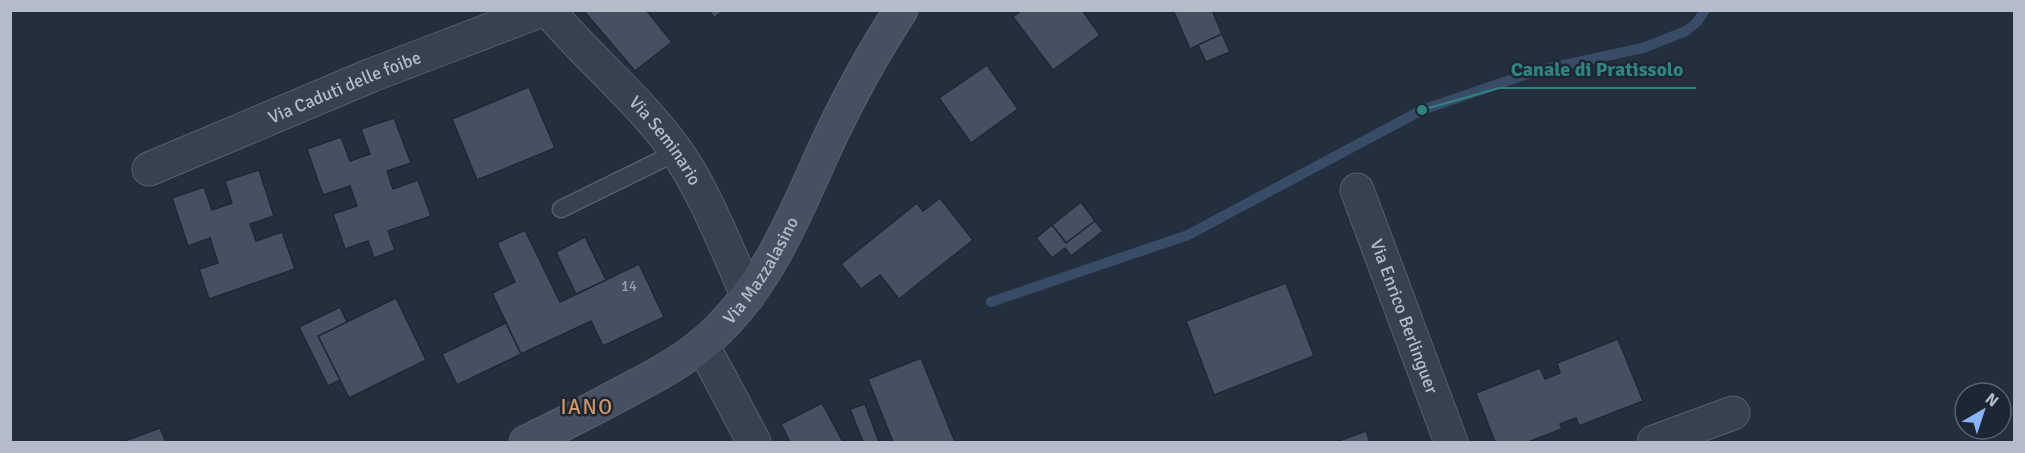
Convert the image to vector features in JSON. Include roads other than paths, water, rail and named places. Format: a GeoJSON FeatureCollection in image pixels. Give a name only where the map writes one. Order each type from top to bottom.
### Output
{"type":"FeatureCollection","features":[{"type":"Feature","properties":{"kind":"main road","name":"Via Mazzalasino"},"geometry":{"type":"LineString","coordinates":[[526,442],[598,407],[678,363],[719,330],[747,296],[776,252],[865,69],[901,10]]}},
{"type":"Feature","properties":{"kind":"street","name":"Via Caduti delle foibe"},"geometry":{"type":"LineString","coordinates":[[149,169],[372,75],[542,10]]}},
{"type":"Feature","properties":{"kind":"street","name":"Via Seminario"},"geometry":{"type":"LineString","coordinates":[[548,10],[572,39],[647,116],[677,152],[695,183],[747,296]]}},
{"type":"Feature","properties":{"kind":"street","name":"Via Enrico Berlinguer"},"geometry":{"type":"LineString","coordinates":[[1357,190],[1451,442]]}},
{"type":"Feature","properties":{"kind":"street"},"geometry":{"type":"LineString","coordinates":[[702,344],[754,442]]}},
{"type":"Feature","properties":{"kind":"street"},"geometry":{"type":"LineString","coordinates":[[1654,442],[1733,413]]}},
{"type":"Feature","properties":{"kind":"lane"},"geometry":{"type":"LineString","coordinates":[[561,208],[677,152]]}},
{"type":"Feature","properties":{"kind":"waterway"},"geometry":{"type":"LineString","coordinates":[[991,302],[1188,235],[1422,110],[1536,71],[1643,48],[1686,31],[1697,22],[1705,10]]}},
{"type":"Feature","properties":{"kind":"place","name":"Canale di Pratissolo"},"geometry":{"type":"Point","coordinates":[1422,110]}},
{"type":"Feature","properties":{"kind":"district","name":"IANO"},"geometry":{"type":"Point","coordinates":[587,407]}}]}
